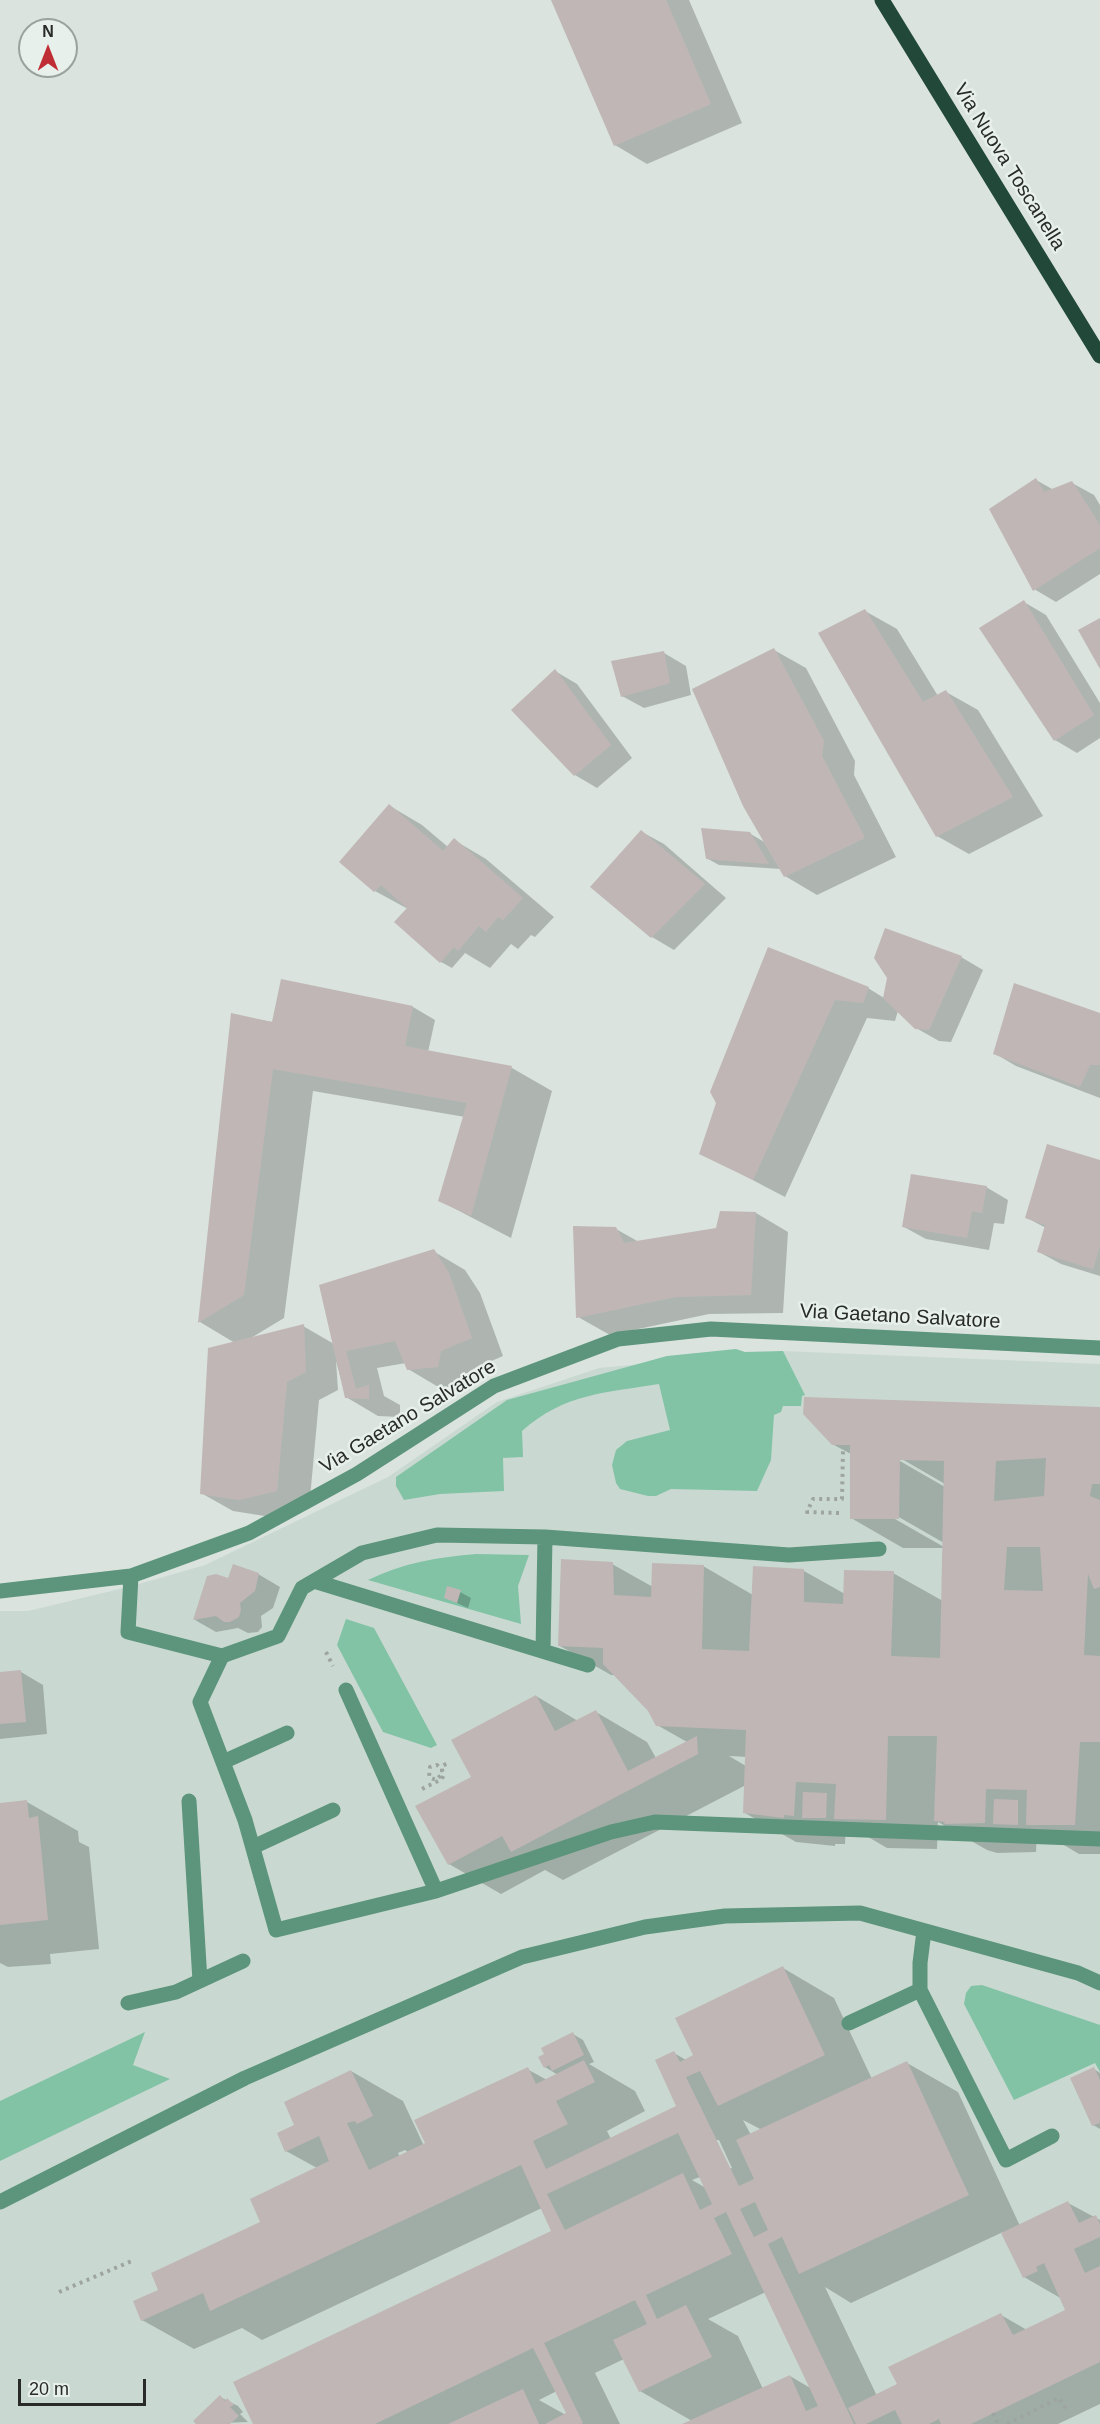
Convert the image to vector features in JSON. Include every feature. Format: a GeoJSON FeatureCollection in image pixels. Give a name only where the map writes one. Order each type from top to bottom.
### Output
{"type":"FeatureCollection","features":[{"type":"Feature","properties":{"kind":"main road","name":"Via Nuova Toscanella"},"geometry":{"type":"LineString","coordinates":[[882,0],[1100,356]]}},
{"type":"Feature","properties":{"kind":"street","name":"Via Gaetano Salvatore"},"geometry":{"type":"LineString","coordinates":[[0,1591],[130,1576],[249,1533],[357,1474],[494,1386],[618,1339],[711,1329],[1100,1347]]}},
{"type":"Feature","properties":{"kind":"street"},"geometry":{"type":"LineString","coordinates":[[130,1576],[128,1632],[222,1656],[278,1636],[302,1588],[362,1553],[437,1534],[545,1537],[789,1555],[879,1549]]}},
{"type":"Feature","properties":{"kind":"street"},"geometry":{"type":"LineString","coordinates":[[543,1651],[545,1537]]}},
{"type":"Feature","properties":{"kind":"street"},"geometry":{"type":"LineString","coordinates":[[314,1581],[588,1665]]}},
{"type":"Feature","properties":{"kind":"street"},"geometry":{"type":"LineString","coordinates":[[222,1656],[200,1702],[253,1847],[276,1930],[436,1891],[611,1832],[655,1822],[1100,1839]]}},
{"type":"Feature","properties":{"kind":"street"},"geometry":{"type":"LineString","coordinates":[[346,1690],[436,1891]]}},
{"type":"Feature","properties":{"kind":"street"},"geometry":{"type":"LineString","coordinates":[[223,1762],[287,1733]]}},
{"type":"Feature","properties":{"kind":"street"},"geometry":{"type":"LineString","coordinates":[[189,1801],[200,1981]]}},
{"type":"Feature","properties":{"kind":"street"},"geometry":{"type":"LineString","coordinates":[[253,1847],[333,1810]]}},
{"type":"Feature","properties":{"kind":"street"},"geometry":{"type":"LineString","coordinates":[[0,2202],[246,2078],[522,1957],[645,1927],[725,1916],[860,1913],[1078,1973],[1100,1983]]}},
{"type":"Feature","properties":{"kind":"street"},"geometry":{"type":"LineString","coordinates":[[924,1931],[920,1963],[920,1990],[1006,2160],[1052,2136]]}},
{"type":"Feature","properties":{"kind":"street"},"geometry":{"type":"LineString","coordinates":[[128,2003],[176,1992],[243,1961]]}},
{"type":"Feature","properties":{"kind":"street"},"geometry":{"type":"LineString","coordinates":[[849,2023],[920,1990]]}},
{"type":"Feature","properties":{"kind":"path"},"geometry":{"type":"LineString","coordinates":[[839,1513],[807,1512],[813,1499],[842,1499],[843,1450]]}},
{"type":"Feature","properties":{"kind":"path"},"geometry":{"type":"LineString","coordinates":[[442,1779],[444,1774],[443,1770],[441,1767],[437,1765],[430,1767],[429,1777],[436,1780],[442,1774],[442,1770],[442,1766],[448,1763]]}},
{"type":"Feature","properties":{"kind":"path"},"geometry":{"type":"LineString","coordinates":[[58,2292],[134,2260]]}},
{"type":"Feature","properties":{"kind":"path"},"geometry":{"type":"LineString","coordinates":[[1007,2424],[1059,2398],[1067,2411]]}},
{"type":"Feature","properties":{"kind":"path"},"geometry":{"type":"LineString","coordinates":[[993,2414],[998,2424]]}},
{"type":"Feature","properties":{"kind":"shaded area"},"geometry":{"type":"Polygon","coordinates":[[[783,1351],[1100,1364],[1100,2424],[0,2424],[0,1611],[28,1611],[132,1586],[205,1565],[388,1477],[497,1402],[599,1368],[783,1351]]]}},
{"type":"Feature","properties":{"kind":"green space"},"geometry":{"type":"Polygon","coordinates":[[[736,1349],[745,1352],[783,1351],[805,1395],[802,1396],[801,1406],[783,1406],[781,1412],[774,1415],[771,1460],[757,1491],[671,1489],[656,1496],[648,1496],[620,1489],[616,1483],[612,1465],[616,1450],[627,1441],[670,1430],[659,1384],[586,1397],[554,1409],[538,1418],[522,1431],[523,1457],[503,1458],[504,1491],[440,1494],[404,1500],[396,1486],[396,1477],[507,1400],[667,1356],[736,1349]]]}},
{"type":"Feature","properties":{"kind":"green space"},"geometry":{"type":"Polygon","coordinates":[[[476,1554],[529,1555],[518,1586],[521,1624],[368,1580],[394,1569],[421,1562],[476,1554]]]}},
{"type":"Feature","properties":{"kind":"green space"},"geometry":{"type":"Polygon","coordinates":[[[346,1619],[374,1628],[437,1745],[431,1748],[383,1732],[337,1645],[346,1619]]]}},
{"type":"Feature","properties":{"kind":"green space"},"geometry":{"type":"Polygon","coordinates":[[[982,1985],[1100,2025],[1100,2072],[1095,2063],[1014,2100],[964,2004],[966,1993],[971,1986],[982,1985]]]}},
{"type":"Feature","properties":{"kind":"green space"},"geometry":{"type":"Polygon","coordinates":[[[145,2032],[133,2065],[170,2079],[0,2161],[0,2101],[145,2032]]]}},
{"type":"Feature","properties":{"kind":"building"},"geometry":{"type":"Polygon","coordinates":[[[551,0],[666,0],[711,104],[614,146],[551,0]]]}},
{"type":"Feature","properties":{"kind":"building"},"geometry":{"type":"Polygon","coordinates":[[[1036,478],[1044,492],[1072,481],[1100,525],[1100,548],[1033,591],[989,509],[1036,478]]]}},
{"type":"Feature","properties":{"kind":"building"},"geometry":{"type":"Polygon","coordinates":[[[1024,600],[1094,715],[1054,741],[979,628],[1024,600]]]}},
{"type":"Feature","properties":{"kind":"building"},"geometry":{"type":"Polygon","coordinates":[[[865,609],[923,702],[946,690],[1013,797],[936,837],[818,633],[865,609]]]}},
{"type":"Feature","properties":{"kind":"building"},"geometry":{"type":"Polygon","coordinates":[[[1100,618],[1100,669],[1078,630],[1100,618]]]}},
{"type":"Feature","properties":{"kind":"building"},"geometry":{"type":"Polygon","coordinates":[[[774,648],[824,741],[822,756],[865,838],[784,877],[743,806],[692,689],[774,648]]]}},
{"type":"Feature","properties":{"kind":"building"},"geometry":{"type":"Polygon","coordinates":[[[664,651],[670,683],[621,697],[611,661],[664,651]]]}},
{"type":"Feature","properties":{"kind":"building"},"geometry":{"type":"Polygon","coordinates":[[[555,669],[611,745],[574,776],[511,710],[555,669]]]}},
{"type":"Feature","properties":{"kind":"building"},"geometry":{"type":"Polygon","coordinates":[[[389,804],[443,851],[454,838],[523,898],[503,920],[498,917],[486,932],[479,926],[458,951],[454,947],[440,963],[394,922],[407,908],[381,885],[374,892],[339,862],[389,804]]]}},
{"type":"Feature","properties":{"kind":"building"},"geometry":{"type":"Polygon","coordinates":[[[701,828],[750,832],[769,864],[706,859],[701,828]]]}},
{"type":"Feature","properties":{"kind":"building"},"geometry":{"type":"Polygon","coordinates":[[[641,830],[705,884],[651,938],[590,887],[641,830]]]}},
{"type":"Feature","properties":{"kind":"building"},"geometry":{"type":"Polygon","coordinates":[[[885,928],[962,956],[929,1030],[915,1029],[883,998],[887,978],[874,958],[885,928]]]}},
{"type":"Feature","properties":{"kind":"building"},"geometry":{"type":"Polygon","coordinates":[[[768,947],[869,987],[863,1003],[835,1000],[753,1180],[699,1154],[716,1103],[710,1092],[768,947]]]}},
{"type":"Feature","properties":{"kind":"building"},"geometry":{"type":"Polygon","coordinates":[[[281,979],[413,1006],[405,1046],[512,1066],[471,1216],[438,1201],[467,1103],[273,1069],[244,1295],[198,1323],[231,1013],[272,1022],[281,979]]]}},
{"type":"Feature","properties":{"kind":"building"},"geometry":{"type":"Polygon","coordinates":[[[1014,983],[1100,1013],[1100,1065],[1090,1065],[1080,1087],[993,1054],[1014,983]]]}},
{"type":"Feature","properties":{"kind":"building"},"geometry":{"type":"Polygon","coordinates":[[[1047,1144],[1100,1160],[1100,1246],[1093,1269],[1037,1252],[1045,1225],[1025,1218],[1047,1144]]]}},
{"type":"Feature","properties":{"kind":"building"},"geometry":{"type":"Polygon","coordinates":[[[911,1174],[987,1186],[982,1213],[972,1211],[967,1238],[902,1227],[911,1174]]]}},
{"type":"Feature","properties":{"kind":"building"},"geometry":{"type":"Polygon","coordinates":[[[720,1211],[756,1212],[751,1295],[676,1297],[576,1318],[573,1226],[616,1227],[624,1243],[716,1228],[720,1211]]]}},
{"type":"Feature","properties":{"kind":"building"},"geometry":{"type":"Polygon","coordinates":[[[434,1249],[449,1273],[472,1338],[441,1351],[438,1367],[407,1370],[395,1341],[346,1351],[356,1389],[369,1385],[369,1399],[345,1398],[319,1285],[434,1249]]]}},
{"type":"Feature","properties":{"kind":"building"},"geometry":{"type":"Polygon","coordinates":[[[304,1324],[306,1372],[287,1382],[277,1491],[239,1500],[200,1494],[208,1348],[304,1324]]]}},
{"type":"Feature","properties":{"kind":"building"},"geometry":{"type":"Polygon","coordinates":[[[804,1397],[1100,1407],[1100,1484],[1092,1484],[1090,1496],[1100,1500],[1100,1587],[1094,1589],[1088,1574],[1084,1655],[1100,1656],[1100,1742],[1080,1742],[1075,1825],[1026,1825],[1027,1790],[986,1789],[985,1823],[944,1824],[945,1822],[934,1821],[937,1736],[888,1736],[886,1820],[834,1819],[836,1784],[796,1782],[794,1816],[784,1815],[784,1818],[743,1813],[746,1730],[656,1726],[648,1711],[603,1664],[603,1648],[558,1646],[561,1559],[613,1562],[614,1595],[651,1597],[652,1563],[704,1565],[702,1649],[749,1651],[753,1566],[804,1569],[804,1602],[843,1604],[844,1570],[894,1571],[891,1656],[940,1658],[944,1461],[900,1460],[899,1519],[850,1519],[850,1445],[832,1445],[803,1414],[804,1397]],[[1046,1458],[996,1461],[994,1501],[1044,1496],[1046,1458]],[[1007,1547],[1004,1590],[1043,1591],[1040,1547],[1007,1547]]]}},
{"type":"Feature","properties":{"kind":"building"},"geometry":{"type":"Polygon","coordinates":[[[233,1564],[259,1573],[255,1591],[240,1603],[239,1617],[230,1622],[224,1622],[216,1616],[193,1620],[207,1576],[216,1574],[228,1578],[233,1564]]]}},
{"type":"Feature","properties":{"kind":"building"},"geometry":{"type":"Polygon","coordinates":[[[447,1586],[461,1590],[457,1603],[444,1598],[447,1586]]]}},
{"type":"Feature","properties":{"kind":"building"},"geometry":{"type":"Polygon","coordinates":[[[21,1670],[26,1722],[0,1724],[0,1672],[21,1670]]]}},
{"type":"Feature","properties":{"kind":"building"},"geometry":{"type":"Polygon","coordinates":[[[536,1695],[555,1731],[596,1710],[628,1771],[697,1736],[698,1754],[511,1852],[502,1836],[448,1865],[415,1806],[471,1777],[451,1740],[536,1695]]]}},
{"type":"Feature","properties":{"kind":"building"},"geometry":{"type":"Polygon","coordinates":[[[803,1792],[827,1793],[826,1818],[802,1818],[803,1792]]]}},
{"type":"Feature","properties":{"kind":"building"},"geometry":{"type":"Polygon","coordinates":[[[994,1799],[1018,1800],[1018,1825],[993,1824],[994,1799]]]}},
{"type":"Feature","properties":{"kind":"building"},"geometry":{"type":"Polygon","coordinates":[[[27,1800],[29,1818],[38,1816],[48,1920],[0,1925],[0,1803],[27,1800]]]}},
{"type":"Feature","properties":{"kind":"building"},"geometry":{"type":"Polygon","coordinates":[[[783,1966],[825,2055],[718,2106],[700,2071],[686,2077],[739,2186],[754,2179],[736,2140],[907,2061],[969,2195],[799,2274],[782,2237],[768,2244],[854,2424],[682,2424],[790,2375],[806,2411],[818,2406],[726,2212],[714,2218],[732,2254],[646,2295],[657,2319],[686,2305],[712,2357],[639,2392],[613,2340],[647,2324],[635,2300],[544,2343],[583,2423],[581,2424],[545,2424],[566,2413],[533,2348],[375,2424],[253,2424],[233,2382],[551,2231],[521,2165],[210,2311],[203,2293],[141,2321],[133,2301],[158,2290],[151,2273],[260,2222],[250,2199],[329,2161],[319,2136],[285,2152],[277,2133],[294,2125],[284,2102],[351,2070],[373,2116],[357,2124],[355,2121],[347,2123],[369,2170],[425,2143],[414,2120],[528,2067],[536,2084],[584,2060],[595,2082],[556,2101],[568,2124],[533,2141],[546,2169],[676,2106],[655,2060],[674,2051],[680,2062],[693,2055],[675,2018],[783,1966]],[[678,2133],[547,2194],[565,2230],[683,2173],[700,2210],[712,2204],[678,2133]],[[755,2202],[740,2209],[754,2237],[768,2230],[755,2202]]]}},
{"type":"Feature","properties":{"kind":"building"},"geometry":{"type":"Polygon","coordinates":[[[573,2032],[584,2055],[552,2071],[549,2065],[544,2068],[538,2057],[544,2054],[541,2048],[573,2032]]]}},
{"type":"Feature","properties":{"kind":"building"},"geometry":{"type":"Polygon","coordinates":[[[1094,2067],[1100,2080],[1100,2123],[1092,2126],[1070,2078],[1094,2067]]]}},
{"type":"Feature","properties":{"kind":"building"},"geometry":{"type":"Polygon","coordinates":[[[1068,2201],[1079,2223],[1096,2215],[1100,2224],[1100,2237],[1074,2249],[1085,2273],[1100,2266],[1100,2362],[971,2424],[941,2424],[939,2419],[929,2424],[902,2424],[895,2410],[866,2424],[856,2424],[848,2408],[897,2384],[888,2367],[1001,2313],[1013,2335],[1065,2310],[1044,2263],[1036,2267],[1038,2271],[1023,2278],[1001,2233],[1068,2201]]]}},
{"type":"Feature","properties":{"kind":"building"},"geometry":{"type":"Polygon","coordinates":[[[523,2389],[539,2424],[448,2424],[523,2389]]]}},
{"type":"Feature","properties":{"kind":"building"},"geometry":{"type":"Polygon","coordinates":[[[220,2395],[225,2401],[227,2398],[234,2405],[230,2407],[239,2416],[230,2424],[196,2424],[193,2421],[220,2395]]]}}]}
